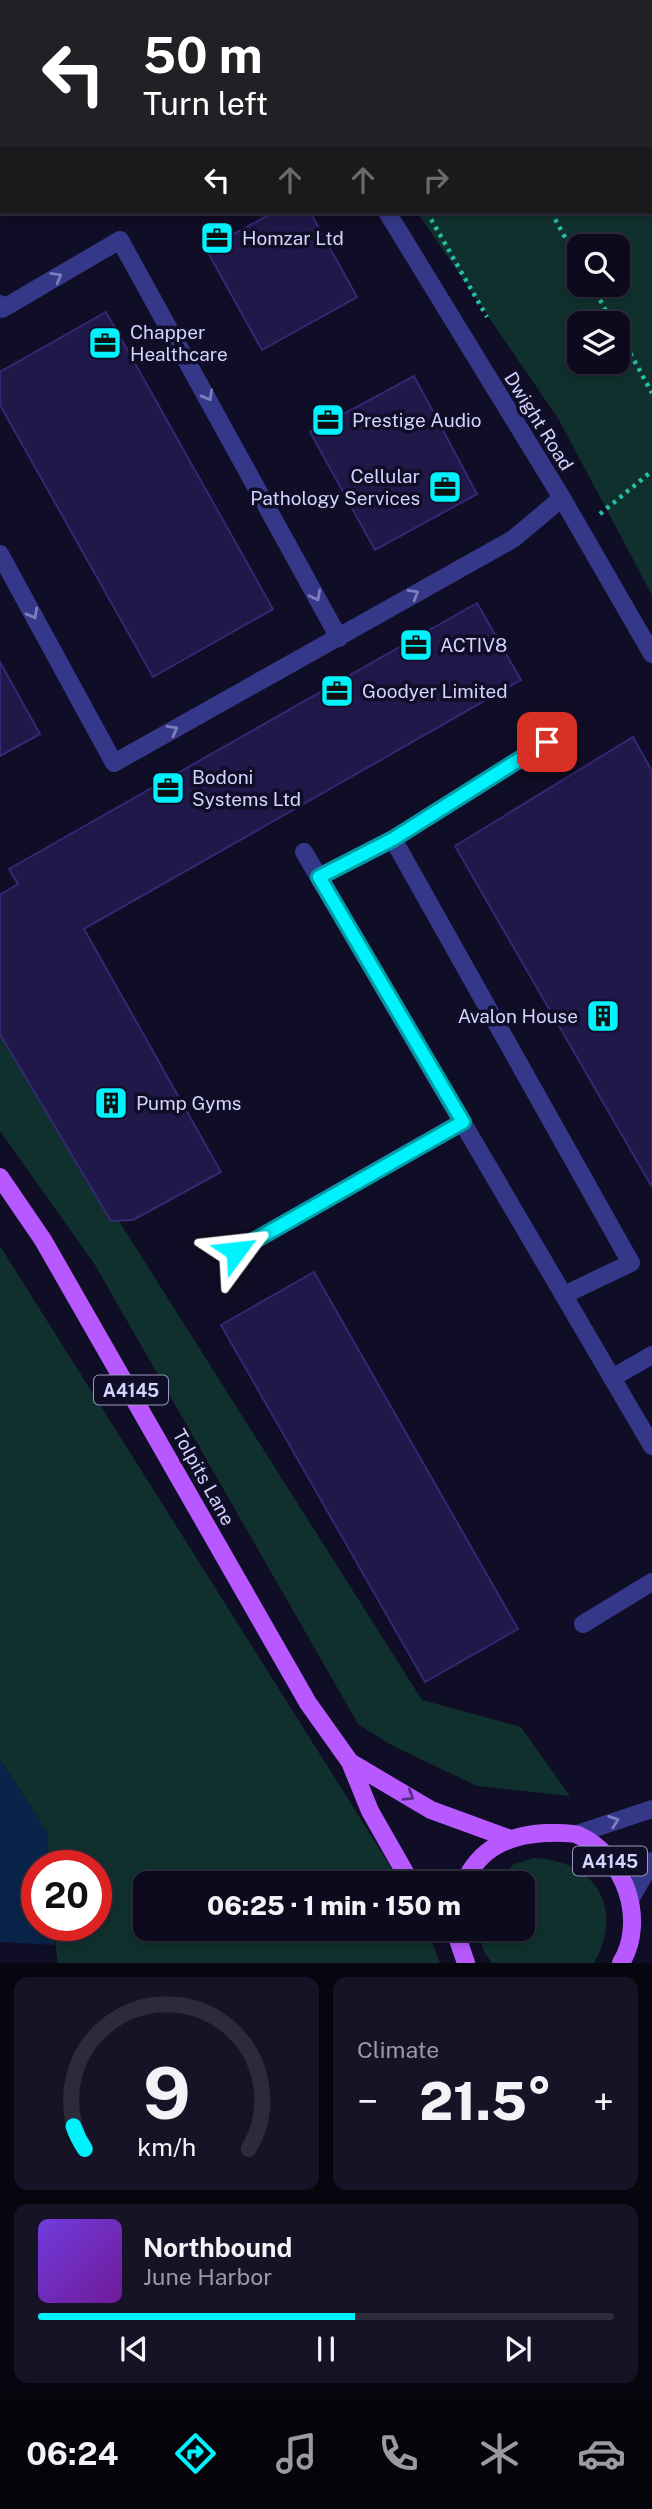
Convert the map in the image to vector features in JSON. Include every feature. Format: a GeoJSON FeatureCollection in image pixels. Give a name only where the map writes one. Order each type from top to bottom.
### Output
{"type":"FeatureCollection","features":[{"type":"Feature","properties":{"kind":"main road","name":"Tolpits Lane"},"geometry":{"type":"LineString","coordinates":[[0,1177],[57,1263],[308,1703],[350,1762],[370,1811],[404,1871]]}},
{"type":"Feature","properties":{"kind":"main road","name":"Tolpits Lane"},"geometry":{"type":"LineString","coordinates":[[350,1762],[430,1810],[508,1838],[528,1834],[577,1834]]}},
{"type":"Feature","properties":{"kind":"main road","name":"A4145"},"geometry":{"type":"LineString","coordinates":[[577,1834],[600,1850],[618,1870],[631,1898],[635,1955],[621,1963]]}},
{"type":"Feature","properties":{"kind":"main road"},"geometry":{"type":"LineString","coordinates":[[472,1871],[484,1854],[508,1838]]}},
{"type":"Feature","properties":{"kind":"main road"},"geometry":{"type":"LineString","coordinates":[[457,1941],[466,1963]]}},
{"type":"Feature","properties":{"kind":"street","name":"Dwight Road"},"geometry":{"type":"LineString","coordinates":[[388,214],[562,498],[652,654]]}},
{"type":"Feature","properties":{"kind":"street"},"geometry":{"type":"LineString","coordinates":[[1,308],[120,240],[339,638]]}},
{"type":"Feature","properties":{"kind":"street"},"geometry":{"type":"LineString","coordinates":[[0,554],[114,763],[513,538],[562,498]]}},
{"type":"Feature","properties":{"kind":"street"},"geometry":{"type":"LineString","coordinates":[[319,877],[393,839],[547,742]]}},
{"type":"Feature","properties":{"kind":"street"},"geometry":{"type":"LineString","coordinates":[[393,839],[631,1263],[564,1295]]}},
{"type":"Feature","properties":{"kind":"street"},"geometry":{"type":"LineString","coordinates":[[304,852],[652,1446]]}},
{"type":"Feature","properties":{"kind":"street"},"geometry":{"type":"LineString","coordinates":[[236,1251],[463,1122]]}},
{"type":"Feature","properties":{"kind":"street"},"geometry":{"type":"LineString","coordinates":[[612,1378],[652,1355]]}},
{"type":"Feature","properties":{"kind":"street"},"geometry":{"type":"LineString","coordinates":[[583,1624],[652,1582]]}},
{"type":"Feature","properties":{"kind":"street"},"geometry":{"type":"LineString","coordinates":[[577,1834],[652,1809]]}},
{"type":"Feature","properties":{"kind":"street"},"geometry":{"type":"LineString","coordinates":[[631,1898],[652,1861]]}},
{"type":"Feature","properties":{"kind":"path"},"geometry":{"type":"LineString","coordinates":[[552,214],[567,241]]}},
{"type":"Feature","properties":{"kind":"path"},"geometry":{"type":"LineString","coordinates":[[630,353],[652,393]]}},
{"type":"Feature","properties":{"kind":"path"},"geometry":{"type":"LineString","coordinates":[[600,514],[652,471]]}},
{"type":"Feature","properties":{"kind":"green space"},"geometry":{"type":"Polygon","coordinates":[[[418,214],[652,214],[652,595],[559,420],[418,214]]]}},
{"type":"Feature","properties":{"kind":"green space"},"geometry":{"type":"Polygon","coordinates":[[[0,1033],[422,1700],[521,1727],[570,1796],[477,1786],[393,1746],[358,1724],[95,1265],[0,1131],[0,1033]]]}},
{"type":"Feature","properties":{"kind":"green space"},"geometry":{"type":"Polygon","coordinates":[[[0,1246],[393,1871],[133,1871],[133,1941],[432,1941],[440,1963],[58,1963],[55,1941],[112,1941],[112,1850],[48,1850],[47,1832],[0,1759],[0,1246]]]}},
{"type":"Feature","properties":{"kind":"green space"},"geometry":{"type":"Polygon","coordinates":[[[534,1858],[555,1861],[588,1878],[605,1906],[603,1943],[594,1963],[492,1963],[484,1952],[481,1941],[535,1941],[535,1871],[506,1871],[514,1864],[534,1858]]]}},
{"type":"Feature","properties":{"kind":"water"},"geometry":{"type":"Polygon","coordinates":[[[0,1759],[47,1832],[48,1850],[21,1850],[21,1941],[54,1941],[54,1945],[0,1942],[0,1759]]]}},
{"type":"Feature","properties":{"kind":"building"},"geometry":{"type":"Polygon","coordinates":[[[270,214],[311,214],[357,297],[262,350],[206,249],[270,214]]]}},
{"type":"Feature","properties":{"kind":"building"},"geometry":{"type":"Polygon","coordinates":[[[106,312],[273,609],[153,677],[0,405],[0,372],[106,312]]]}},
{"type":"Feature","properties":{"kind":"building"},"geometry":{"type":"Polygon","coordinates":[[[414,376],[477,494],[375,550],[310,432],[414,376]]]}},
{"type":"Feature","properties":{"kind":"building"},"geometry":{"type":"Polygon","coordinates":[[[477,603],[521,680],[84,929],[221,1172],[133,1220],[111,1221],[0,1034],[0,895],[18,884],[9,869],[477,603]]]}},
{"type":"Feature","properties":{"kind":"building"},"geometry":{"type":"Polygon","coordinates":[[[0,662],[40,734],[0,756],[0,662]]]}},
{"type":"Feature","properties":{"kind":"building","name":"Avalon House"},"geometry":{"type":"Polygon","coordinates":[[[633,737],[652,771],[652,1187],[455,846],[633,737]]]}},
{"type":"Feature","properties":{"kind":"building"},"geometry":{"type":"Polygon","coordinates":[[[314,1272],[518,1629],[425,1682],[221,1325],[314,1272]]]}},
{"type":"Feature","properties":{"kind":"place","name":"Homzar Ltd"},"geometry":{"type":"Point","coordinates":[217,238]}},
{"type":"Feature","properties":{"kind":"place","name":"Chapper Healthcare"},"geometry":{"type":"Point","coordinates":[105,343]}},
{"type":"Feature","properties":{"kind":"place","name":"Prestige Audio"},"geometry":{"type":"Point","coordinates":[328,420]}},
{"type":"Feature","properties":{"kind":"place","name":"Cellular Pathology Services"},"geometry":{"type":"Point","coordinates":[445,487]}},
{"type":"Feature","properties":{"kind":"place","name":"ACTIV8"},"geometry":{"type":"Point","coordinates":[416,645]}},
{"type":"Feature","properties":{"kind":"place","name":"Goodyer Limited"},"geometry":{"type":"Point","coordinates":[337,691]}},
{"type":"Feature","properties":{"kind":"place","name":"Bodoni Systems Ltd"},"geometry":{"type":"Point","coordinates":[168,788]}},
{"type":"Feature","properties":{"kind":"place","name":"Avalon House"},"geometry":{"type":"Point","coordinates":[603,1016]}},
{"type":"Feature","properties":{"kind":"place","name":"Pump Gyms"},"geometry":{"type":"Point","coordinates":[111,1103]}},
{"type":"Feature","properties":{"kind":"route"},"geometry":{"type":"LineString","coordinates":[[236,1251],[463,1122],[319,877],[393,839],[547,742]]}}]}
